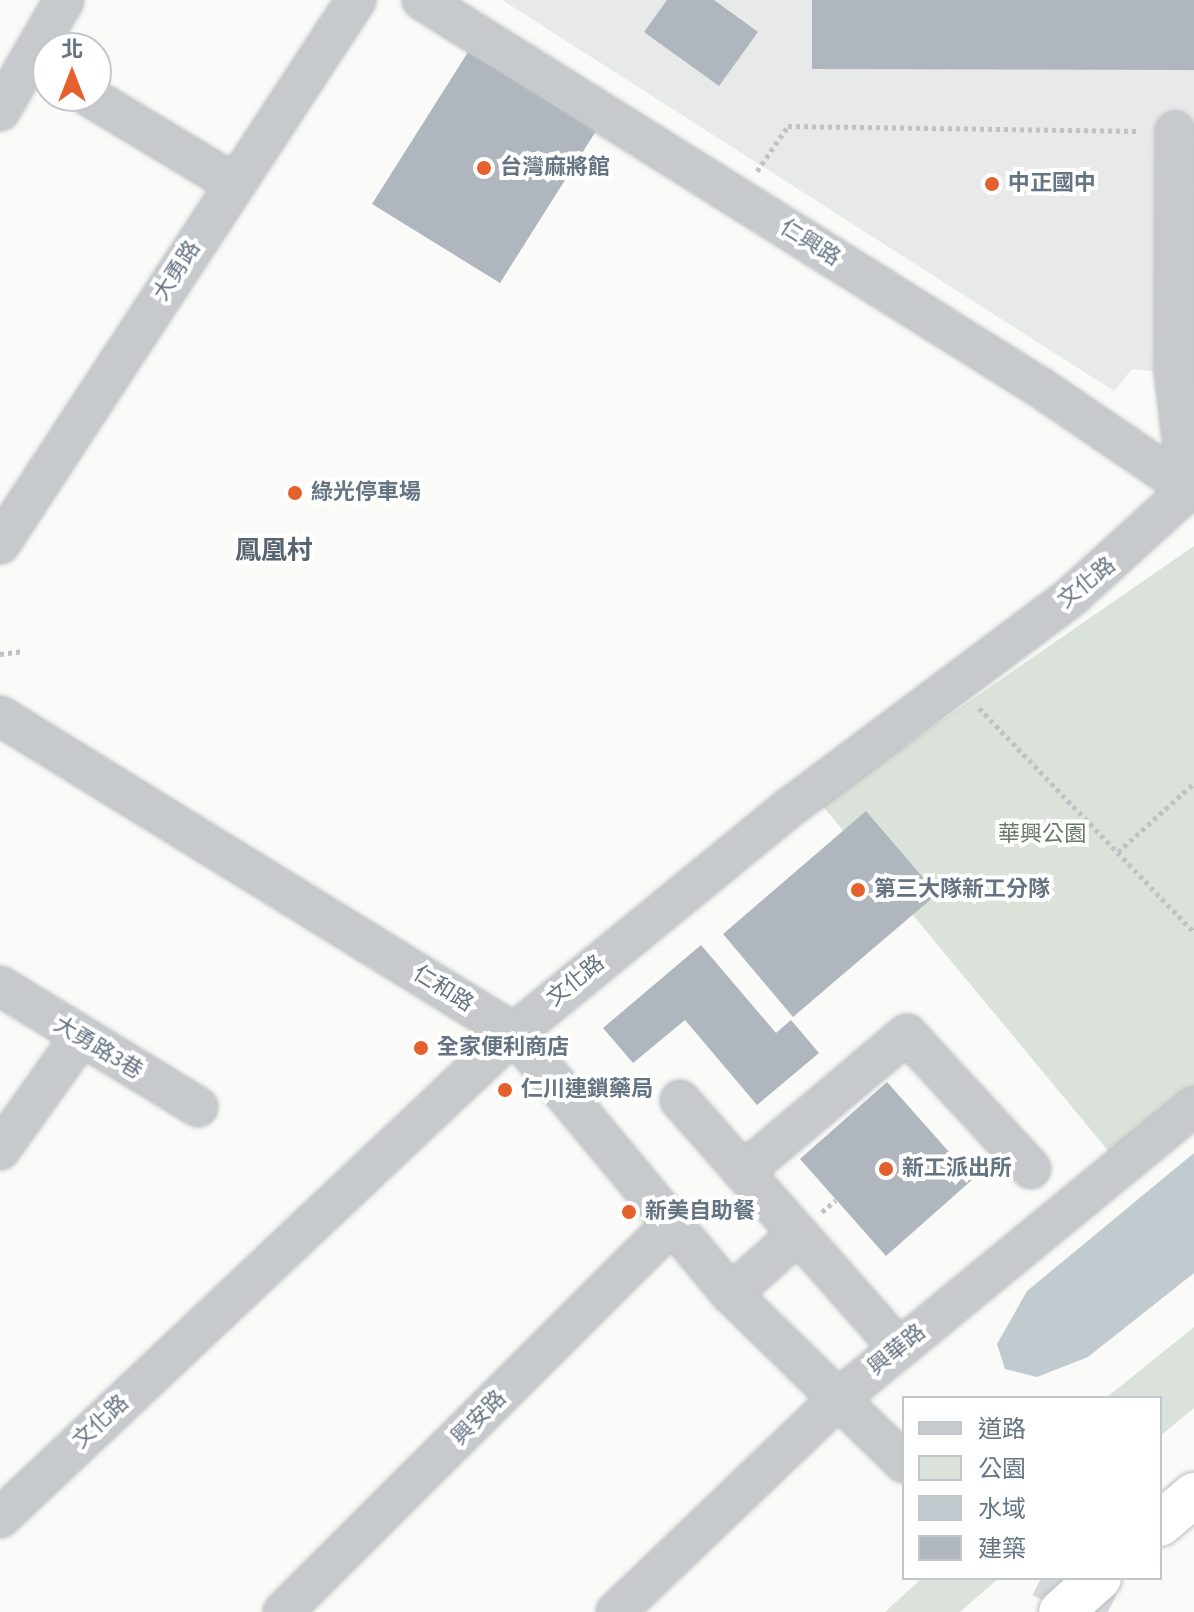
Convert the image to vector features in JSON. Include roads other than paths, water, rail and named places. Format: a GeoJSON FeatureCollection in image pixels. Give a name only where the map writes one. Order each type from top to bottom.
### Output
{"type":"FeatureCollection","features":[{"type":"Feature","properties":{"kind":"highway"},"geometry":{"type":"LineString","coordinates":[[1162,1522],[1194,1495]]}},
{"type":"Feature","properties":{"kind":"highway"},"geometry":{"type":"LineString","coordinates":[[1061,1612],[1097,1580]]}},
{"type":"Feature","properties":{"kind":"street"},"geometry":{"type":"LineString","coordinates":[[52,32],[64,0]]}},
{"type":"Feature","properties":{"kind":"street","name":"大勇路"},"geometry":{"type":"LineString","coordinates":[[0,544],[356,0]]}},
{"type":"Feature","properties":{"kind":"street","name":"仁興路"},"geometry":{"type":"LineString","coordinates":[[422,0],[1192,488]]}},
{"type":"Feature","properties":{"kind":"street"},"geometry":{"type":"LineString","coordinates":[[0,111],[32,74]]}},
{"type":"Feature","properties":{"kind":"street"},"geometry":{"type":"LineString","coordinates":[[112,110],[235,184]]}},
{"type":"Feature","properties":{"kind":"street"},"geometry":{"type":"LineString","coordinates":[[1175,131],[1174,371],[1192,488]]}},
{"type":"Feature","properties":{"kind":"street","name":"文化路"},"geometry":{"type":"LineString","coordinates":[[0,1518],[514,1033],[800,799],[1072,596],[1142,539],[1192,488]]}},
{"type":"Feature","properties":{"kind":"street","name":"仁和路"},"geometry":{"type":"LineString","coordinates":[[0,716],[514,1033],[731,1294],[902,1461]]}},
{"type":"Feature","properties":{"kind":"street","name":"大勇路3巷"},"geometry":{"type":"LineString","coordinates":[[0,986],[80,1038],[198,1107]]}},
{"type":"Feature","properties":{"kind":"street"},"geometry":{"type":"LineString","coordinates":[[743,1172],[907,1034],[1031,1169]]}},
{"type":"Feature","properties":{"kind":"street"},"geometry":{"type":"LineString","coordinates":[[0,1150],[80,1038]]}},
{"type":"Feature","properties":{"kind":"street"},"geometry":{"type":"LineString","coordinates":[[680,1100],[899,1348]]}},
{"type":"Feature","properties":{"kind":"street","name":"興華路"},"geometry":{"type":"LineString","coordinates":[[616,1612],[838,1399],[1194,1107]]}},
{"type":"Feature","properties":{"kind":"street","name":"興安路"},"geometry":{"type":"LineString","coordinates":[[283,1612],[674,1222]]}},
{"type":"Feature","properties":{"kind":"street"},"geometry":{"type":"LineString","coordinates":[[731,1294],[798,1234]]}},
{"type":"Feature","properties":{"kind":"water"},"geometry":{"type":"Polygon","coordinates":[[[1194,1153],[1194,1273],[1088,1357],[1037,1377],[1005,1369],[997,1344],[1027,1291],[1194,1153]]]}},
{"type":"Feature","properties":{"kind":"tunnel"},"geometry":{"type":"LineString","coordinates":[[1045,1580],[1108,1612]]}},
{"type":"Feature","properties":{"kind":"place","name":"台灣麻將館"},"geometry":{"type":"Point","coordinates":[484,168]}},
{"type":"Feature","properties":{"kind":"place","name":"中正國中"},"geometry":{"type":"Point","coordinates":[992,184]}},
{"type":"Feature","properties":{"kind":"place","name":"綠光停車場"},"geometry":{"type":"Point","coordinates":[295,493]}},
{"type":"Feature","properties":{"kind":"place","name":"第三大隊新工分隊"},"geometry":{"type":"Point","coordinates":[858,890]}},
{"type":"Feature","properties":{"kind":"place","name":"全家便利商店"},"geometry":{"type":"Point","coordinates":[421,1048]}},
{"type":"Feature","properties":{"kind":"place","name":"仁川連鎖藥局"},"geometry":{"type":"Point","coordinates":[505,1090]}},
{"type":"Feature","properties":{"kind":"place","name":"新工派出所"},"geometry":{"type":"Point","coordinates":[886,1169]}},
{"type":"Feature","properties":{"kind":"place","name":"新美自助餐"},"geometry":{"type":"Point","coordinates":[629,1212]}},
{"type":"Feature","properties":{"kind":"district","name":"鳳凰村"},"geometry":{"type":"Point","coordinates":[274,551]}},
{"type":"Feature","properties":{"kind":"park label","name":"華興公園"},"geometry":{"type":"Point","coordinates":[1042,835]}}]}
